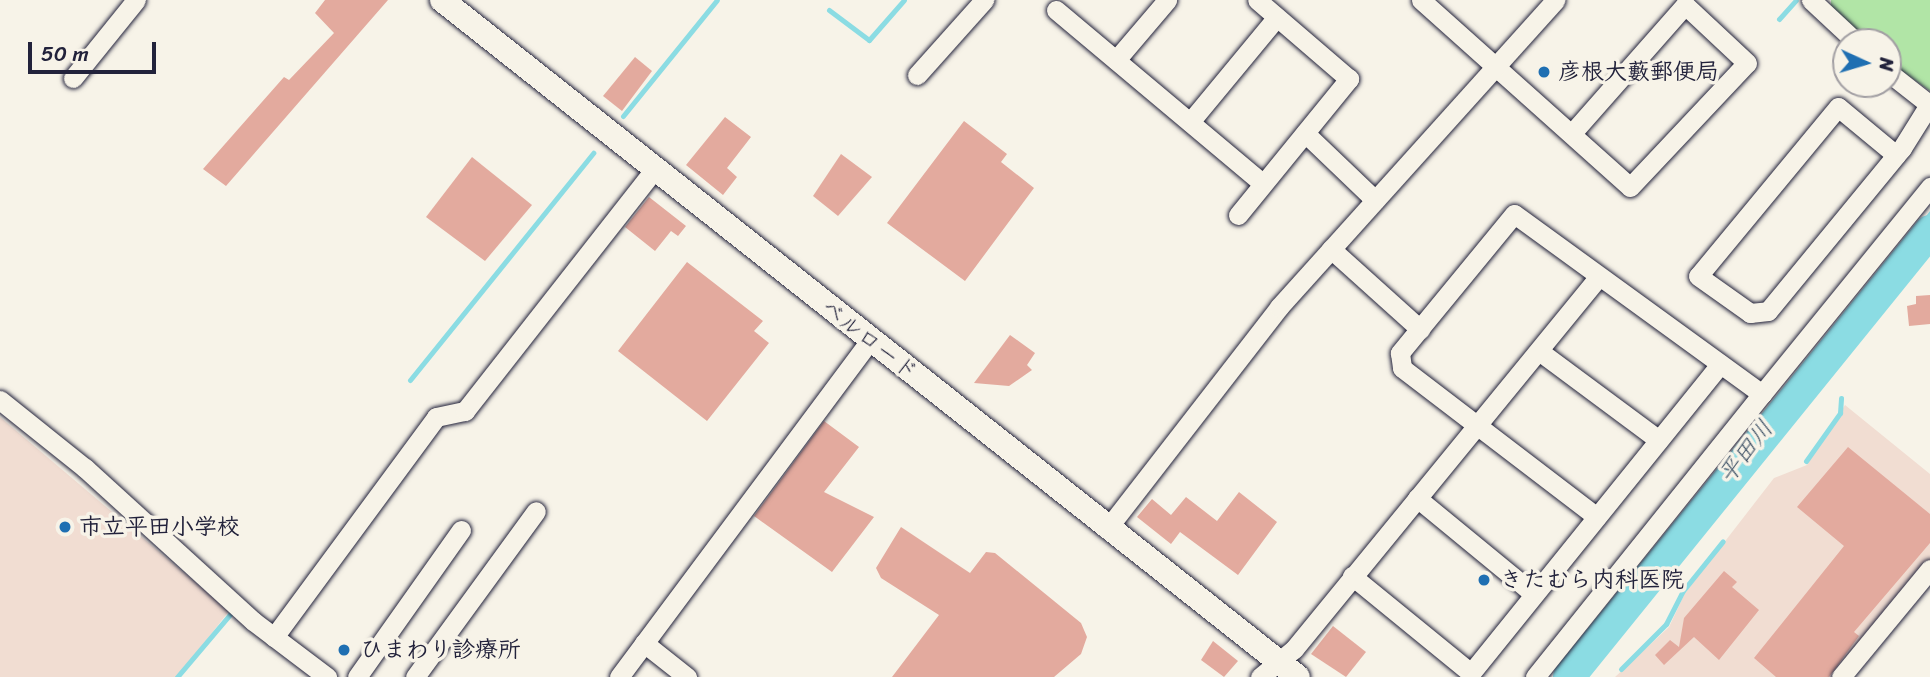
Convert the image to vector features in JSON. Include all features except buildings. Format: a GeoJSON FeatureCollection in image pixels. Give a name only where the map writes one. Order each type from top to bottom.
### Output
{"type":"FeatureCollection","features":[{"type":"Feature","properties":{"kind":"main road","name":"ベルロード"},"geometry":{"type":"LineString","coordinates":[[442,0],[1107,529],[1279,672]]}},
{"type":"Feature","properties":{"kind":"street"},"geometry":{"type":"LineString","coordinates":[[73,78],[136,0]]}},
{"type":"Feature","properties":{"kind":"street"},"geometry":{"type":"LineString","coordinates":[[917,76],[984,0]]}},
{"type":"Feature","properties":{"kind":"street"},"geometry":{"type":"LineString","coordinates":[[1116,60],[1167,0]]}},
{"type":"Feature","properties":{"kind":"street"},"geometry":{"type":"LineString","coordinates":[[1238,215],[1349,79],[1257,0]]}},
{"type":"Feature","properties":{"kind":"street"},"geometry":{"type":"LineString","coordinates":[[1107,529],[1215,386],[1331,249],[1498,67],[1555,0]]}},
{"type":"Feature","properties":{"kind":"street"},"geometry":{"type":"LineString","coordinates":[[1423,1],[1630,187],[1747,63],[1685,5],[1572,133]]}},
{"type":"Feature","properties":{"kind":"street"},"geometry":{"type":"LineString","coordinates":[[1815,1],[1842,28]]}},
{"type":"Feature","properties":{"kind":"street"},"geometry":{"type":"LineString","coordinates":[[1056,10],[1264,184]]}},
{"type":"Feature","properties":{"kind":"street"},"geometry":{"type":"LineString","coordinates":[[1190,122],[1277,17]]}},
{"type":"Feature","properties":{"kind":"street"},"geometry":{"type":"LineString","coordinates":[[1896,155],[1838,107],[1698,276],[1750,313],[1768,311],[1896,155],[1929,107],[1902,84]]}},
{"type":"Feature","properties":{"kind":"street"},"geometry":{"type":"LineString","coordinates":[[1305,133],[1375,200]]}},
{"type":"Feature","properties":{"kind":"street"},"geometry":{"type":"LineString","coordinates":[[274,637],[436,418],[465,411],[654,170]]}},
{"type":"Feature","properties":{"kind":"street"},"geometry":{"type":"LineString","coordinates":[[1535,677],[1930,187]]}},
{"type":"Feature","properties":{"kind":"street"},"geometry":{"type":"LineString","coordinates":[[1597,517],[1402,368],[1400,353],[1514,214],[1762,394]]}},
{"type":"Feature","properties":{"kind":"street"},"geometry":{"type":"LineString","coordinates":[[1331,249],[1420,329]]}},
{"type":"Feature","properties":{"kind":"street"},"geometry":{"type":"LineString","coordinates":[[1279,672],[1352,576],[1599,276]]}},
{"type":"Feature","properties":{"kind":"street"},"geometry":{"type":"LineString","coordinates":[[619,677],[869,341]]}},
{"type":"Feature","properties":{"kind":"street"},"geometry":{"type":"LineString","coordinates":[[1539,351],[1659,440]]}},
{"type":"Feature","properties":{"kind":"street"},"geometry":{"type":"LineString","coordinates":[[1352,576],[1471,673],[1720,364]]}},
{"type":"Feature","properties":{"kind":"street"},"geometry":{"type":"LineString","coordinates":[[0,400],[274,637],[327,677]]}},
{"type":"Feature","properties":{"kind":"street"},"geometry":{"type":"LineString","coordinates":[[1417,498],[1534,594]]}},
{"type":"Feature","properties":{"kind":"street"},"geometry":{"type":"LineString","coordinates":[[415,677],[536,511]]}},
{"type":"Feature","properties":{"kind":"street"},"geometry":{"type":"LineString","coordinates":[[357,677],[461,530]]}},
{"type":"Feature","properties":{"kind":"street"},"geometry":{"type":"LineString","coordinates":[[1841,677],[1930,569]]}},
{"type":"Feature","properties":{"kind":"street"},"geometry":{"type":"LineString","coordinates":[[644,643],[687,677]]}},
{"type":"Feature","properties":{"kind":"shaded area"},"geometry":{"type":"Polygon","coordinates":[[[1845,405],[1930,474],[1930,560],[1833,677],[1615,677],[1669,627],[1685,593],[1774,478],[1807,465],[1845,405]]]}},
{"type":"Feature","properties":{"kind":"shaded area","name":"市立平田小学校"},"geometry":{"type":"Polygon","coordinates":[[[0,417],[229,611],[178,677],[0,677],[0,417]]]}},
{"type":"Feature","properties":{"kind":"green space"},"geometry":{"type":"Polygon","coordinates":[[[1831,0],[1930,0],[1930,91],[1902,71],[1902,28],[1852,28],[1831,9],[1831,0]]]}},
{"type":"Feature","properties":{"kind":"water"},"geometry":{"type":"Polygon","coordinates":[[[1930,211],[1930,247],[1903,280],[1866,293],[1930,211]]]}},
{"type":"Feature","properties":{"kind":"waterway"},"geometry":{"type":"LineString","coordinates":[[623,116],[717,0]]}},
{"type":"Feature","properties":{"kind":"waterway"},"geometry":{"type":"LineString","coordinates":[[829,10],[869,40],[904,0]]}},
{"type":"Feature","properties":{"kind":"waterway"},"geometry":{"type":"LineString","coordinates":[[1779,19],[1796,0]]}},
{"type":"Feature","properties":{"kind":"waterway"},"geometry":{"type":"LineString","coordinates":[[410,380],[593,153]]}},
{"type":"Feature","properties":{"kind":"waterway","name":"平田川"},"geometry":{"type":"LineString","coordinates":[[1569,677],[1930,231]]}},
{"type":"Feature","properties":{"kind":"waterway","name":"平田川"},"geometry":{"type":"LineString","coordinates":[[1802,383],[1814,392]]}},
{"type":"Feature","properties":{"kind":"waterway"},"geometry":{"type":"LineString","coordinates":[[1806,461],[1840,413],[1841,398]]}},
{"type":"Feature","properties":{"kind":"waterway"},"geometry":{"type":"LineString","coordinates":[[1621,669],[1666,624],[1682,592],[1723,541]]}},
{"type":"Feature","properties":{"kind":"waterway"},"geometry":{"type":"LineString","coordinates":[[177,677],[231,613]]}},
{"type":"Feature","properties":{"kind":"place","name":"彦根大藪郵便局"},"geometry":{"type":"Point","coordinates":[1544,72]}},
{"type":"Feature","properties":{"kind":"place","name":"市立平田小学校"},"geometry":{"type":"Point","coordinates":[65,527]}},
{"type":"Feature","properties":{"kind":"place","name":"きたむら内科医院"},"geometry":{"type":"Point","coordinates":[1484,580]}},
{"type":"Feature","properties":{"kind":"place","name":"ひまわり診療所"},"geometry":{"type":"Point","coordinates":[344,650]}}]}
